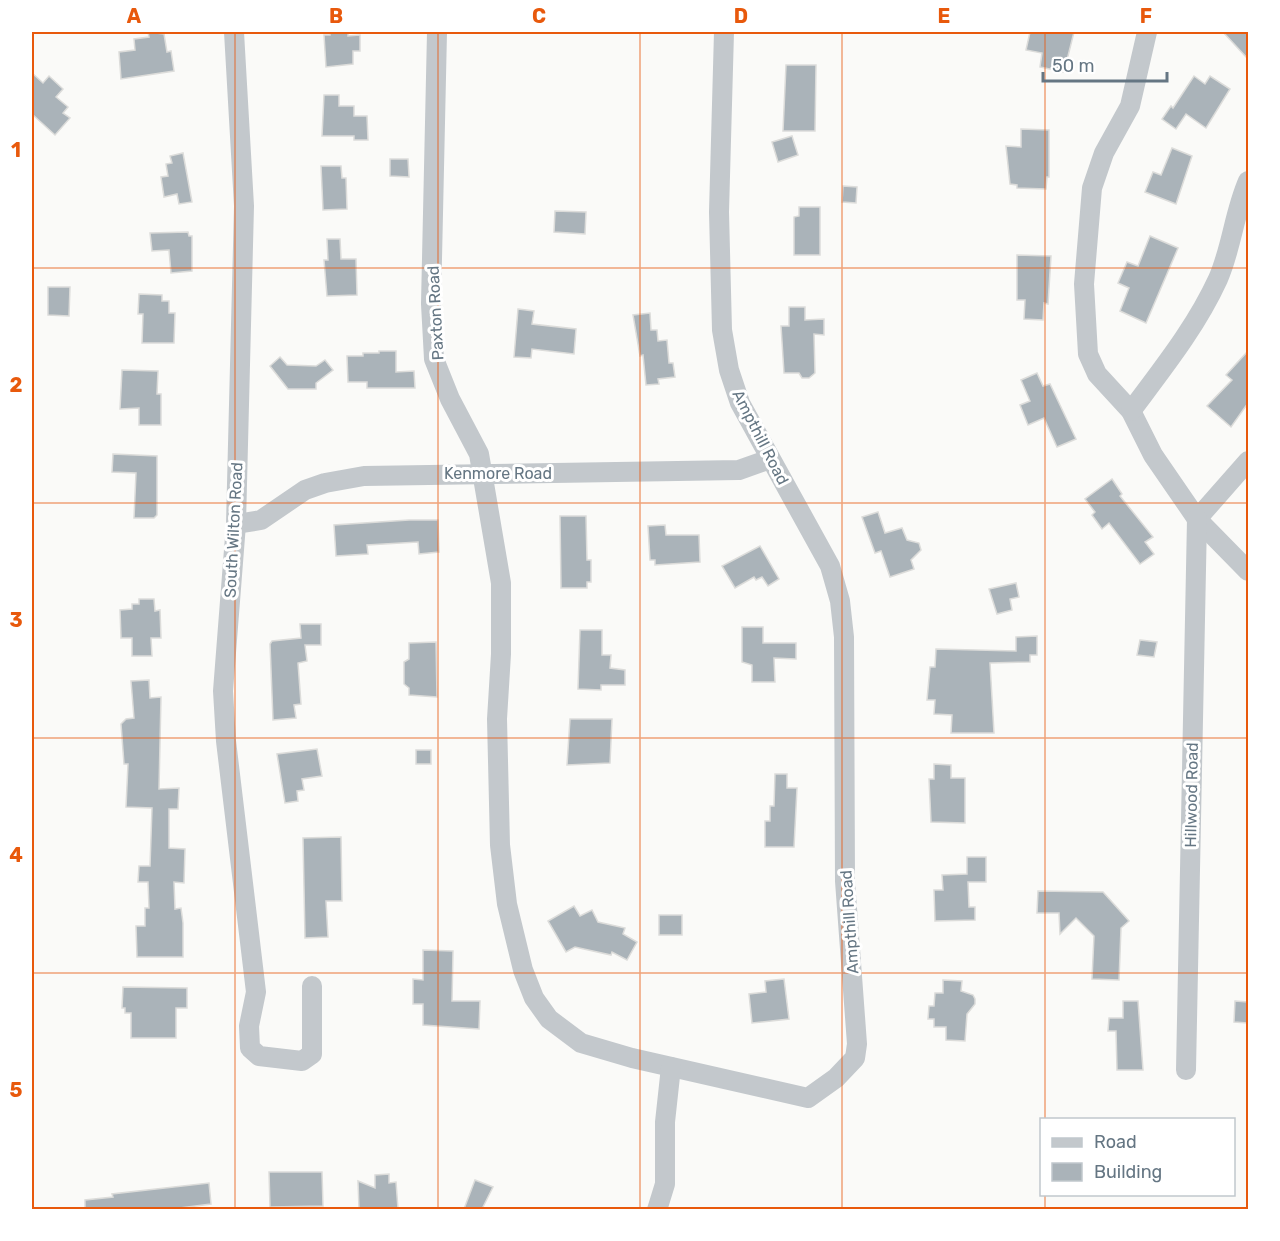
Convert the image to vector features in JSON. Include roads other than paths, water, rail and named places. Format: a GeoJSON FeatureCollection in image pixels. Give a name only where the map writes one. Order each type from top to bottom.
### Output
{"type":"FeatureCollection","features":[{"type":"Feature","properties":{"kind":"street","name":"South Wilton Road"},"geometry":{"type":"LineString","coordinates":[[234,32],[244,206],[236,524],[224,691],[225,741],[256,992],[249,1026],[250,1048],[259,1056],[302,1061],[312,1054],[312,986]]}},
{"type":"Feature","properties":{"kind":"street","name":"Paxton Road"},"geometry":{"type":"LineString","coordinates":[[436,32],[431,304],[434,358],[450,399],[479,454],[501,583]]}},
{"type":"Feature","properties":{"kind":"street","name":"Ampthill Road"},"geometry":{"type":"LineString","coordinates":[[501,583],[501,654],[497,719],[500,845],[507,904],[523,970],[534,998],[549,1019],[567,1034],[600,1050],[807,1098],[836,1078],[855,1058],[857,1044],[845,881],[844,637],[840,601],[830,566],[740,403],[729,370],[722,330],[719,212],[724,32]]}},
{"type":"Feature","properties":{"kind":"street"},"geometry":{"type":"LineString","coordinates":[[1148,32],[1130,106],[1104,153],[1092,188],[1084,284],[1088,354],[1097,374],[1131,411],[1154,455],[1197,519],[1248,571]]}},
{"type":"Feature","properties":{"kind":"street"},"geometry":{"type":"LineString","coordinates":[[1131,411],[1188,334],[1218,279],[1231,244],[1238,203],[1248,181]]}},
{"type":"Feature","properties":{"kind":"street","name":"Kenmore Road"},"geometry":{"type":"LineString","coordinates":[[236,524],[261,520],[305,490],[326,483],[364,476],[739,470],[770,459]]}},
{"type":"Feature","properties":{"kind":"street"},"geometry":{"type":"LineString","coordinates":[[1197,519],[1248,461]]}},
{"type":"Feature","properties":{"kind":"street","name":"Hillwood Road"},"geometry":{"type":"LineString","coordinates":[[1186,1070],[1197,519]]}},
{"type":"Feature","properties":{"kind":"street"},"geometry":{"type":"LineString","coordinates":[[657,1209],[665,1185],[665,1122],[671,1067]]}}]}
